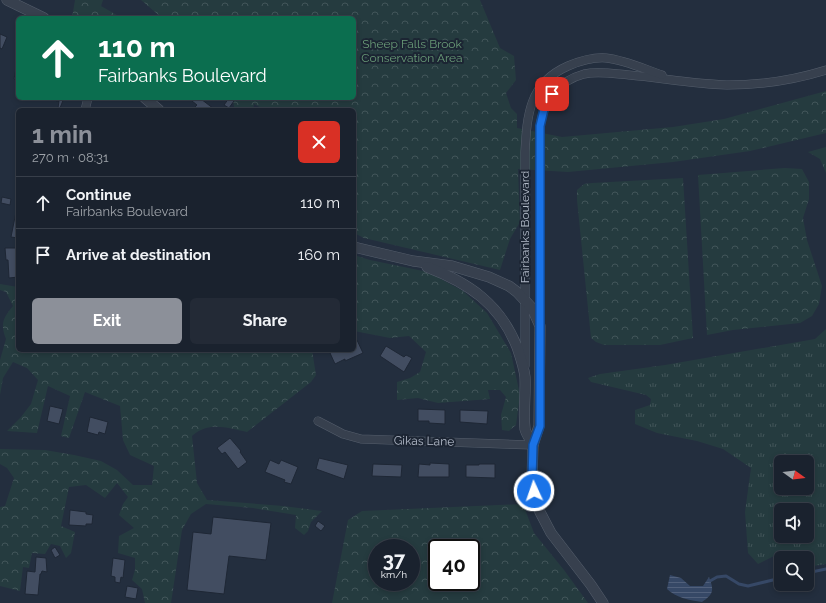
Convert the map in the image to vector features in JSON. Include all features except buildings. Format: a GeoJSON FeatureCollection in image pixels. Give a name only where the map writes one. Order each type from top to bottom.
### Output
{"type":"FeatureCollection","features":[{"type":"Feature","properties":{"kind":"street"},"geometry":{"type":"LineString","coordinates":[[7,0],[40,16]]}},
{"type":"Feature","properties":{"kind":"street","name":"Fairbanks Boulevard"},"geometry":{"type":"LineString","coordinates":[[525,375],[526,131],[531,104],[538,90],[543,83],[556,72],[574,63],[585,60],[606,58],[676,80]]}},
{"type":"Feature","properties":{"kind":"street"},"geometry":{"type":"LineString","coordinates":[[676,80],[726,84],[758,84],[792,79],[826,70]]}},
{"type":"Feature","properties":{"kind":"street","name":"Fairbanks Boulevard"},"geometry":{"type":"LineString","coordinates":[[540,326],[540,126],[545,105],[552,94],[570,80],[583,74],[591,73],[676,80]]}},
{"type":"Feature","properties":{"kind":"street"},"geometry":{"type":"LineString","coordinates":[[147,100],[157,108]]}},
{"type":"Feature","properties":{"kind":"street"},"geometry":{"type":"LineString","coordinates":[[356,247],[413,261],[452,266],[489,277],[509,286],[526,300],[532,308],[540,326],[540,426],[533,445],[532,479],[536,502],[540,512],[560,545],[603,603]]}},
{"type":"Feature","properties":{"kind":"street"},"geometry":{"type":"LineString","coordinates":[[413,261],[448,275],[476,292],[493,307],[511,334],[519,353],[525,375],[526,430],[533,445]]}},
{"type":"Feature","properties":{"kind":"street","name":"Gikas Lane"},"geometry":{"type":"LineString","coordinates":[[318,421],[343,434],[361,439],[533,445]]}},
{"type":"Feature","properties":{"kind":"green space"},"geometry":{"type":"Polygon","coordinates":[[[75,0],[103,0],[101,6],[118,16],[72,16],[75,0]]]}},
{"type":"Feature","properties":{"kind":"green space","name":"Sheep Falls Brook Conservation Area"},"geometry":{"type":"Polygon","coordinates":[[[141,0],[480,0],[500,48],[514,56],[516,80],[506,93],[511,108],[517,114],[517,128],[562,137],[673,127],[724,119],[826,91],[826,133],[750,151],[673,162],[568,172],[518,169],[520,222],[510,239],[500,270],[364,238],[356,234],[356,108],[261,108],[254,104],[253,108],[234,108],[232,100],[356,100],[356,16],[160,16],[141,0]]]}},
{"type":"Feature","properties":{"kind":"green space"},"geometry":{"type":"Polygon","coordinates":[[[826,147],[826,173],[820,159],[808,152],[826,147]]]}},
{"type":"Feature","properties":{"kind":"green space"},"geometry":{"type":"Polygon","coordinates":[[[785,168],[802,169],[809,182],[809,199],[803,218],[807,240],[822,286],[819,304],[812,316],[800,323],[733,330],[707,335],[698,175],[785,168]]]}},
{"type":"Feature","properties":{"kind":"green space"},"geometry":{"type":"Polygon","coordinates":[[[683,178],[693,338],[660,345],[604,345],[596,342],[591,338],[577,190],[584,184],[592,183],[683,178]]]}},
{"type":"Feature","properties":{"kind":"green space"},"geometry":{"type":"Polygon","coordinates":[[[356,256],[428,272],[463,291],[487,313],[511,353],[520,395],[516,425],[509,431],[502,430],[501,415],[506,397],[500,390],[488,390],[490,399],[438,403],[418,398],[397,400],[397,382],[410,378],[420,372],[426,352],[409,336],[390,338],[356,331],[356,256]]]}},
{"type":"Feature","properties":{"kind":"green space"},"geometry":{"type":"Polygon","coordinates":[[[0,284],[16,287],[16,352],[312,352],[316,375],[311,382],[247,432],[212,427],[198,431],[192,436],[197,483],[207,500],[283,506],[322,511],[311,522],[308,531],[304,535],[295,528],[296,515],[253,508],[206,504],[191,514],[182,530],[171,603],[145,603],[142,589],[132,580],[135,570],[135,558],[118,553],[119,536],[134,528],[119,515],[123,504],[128,497],[117,483],[105,498],[86,485],[69,487],[61,526],[75,532],[71,553],[66,558],[60,546],[51,544],[45,554],[32,553],[29,568],[23,567],[20,591],[0,586],[0,507],[5,506],[14,478],[7,468],[0,464],[0,449],[45,450],[101,461],[117,470],[133,485],[152,485],[154,466],[130,455],[123,440],[120,406],[85,392],[69,438],[61,436],[70,396],[48,386],[37,433],[7,431],[31,404],[38,380],[27,368],[13,362],[3,378],[0,395],[0,360],[6,339],[3,325],[7,314],[13,306],[6,292],[0,290],[0,284]]]}},
{"type":"Feature","properties":{"kind":"green space"},"geometry":{"type":"Polygon","coordinates":[[[826,329],[826,564],[814,566],[814,551],[774,551],[774,556],[758,564],[748,553],[745,512],[751,468],[723,449],[697,441],[657,433],[635,424],[635,410],[650,405],[651,399],[646,395],[591,382],[588,378],[600,374],[665,365],[815,339],[826,329]]]}},
{"type":"Feature","properties":{"kind":"green space"},"geometry":{"type":"Polygon","coordinates":[[[523,504],[534,533],[588,603],[332,603],[348,520],[362,511],[523,504]]]}},
{"type":"Feature","properties":{"kind":"water"},"geometry":{"type":"Polygon","coordinates":[[[670,575],[681,578],[690,586],[703,586],[709,577],[712,585],[711,594],[702,602],[675,595],[667,589],[670,575]]]}},
{"type":"Feature","properties":{"kind":"waterway"},"geometry":{"type":"LineString","coordinates":[[814,572],[826,569]]}},
{"type":"Feature","properties":{"kind":"waterway"},"geometry":{"type":"LineString","coordinates":[[710,581],[717,577],[726,576],[739,584],[748,586],[774,580]]}},
{"type":"Feature","properties":{"kind":"route"},"geometry":{"type":"LineString","coordinates":[[534,491],[532,479],[533,445],[540,426],[540,126],[542,112],[552,94]]}}]}
